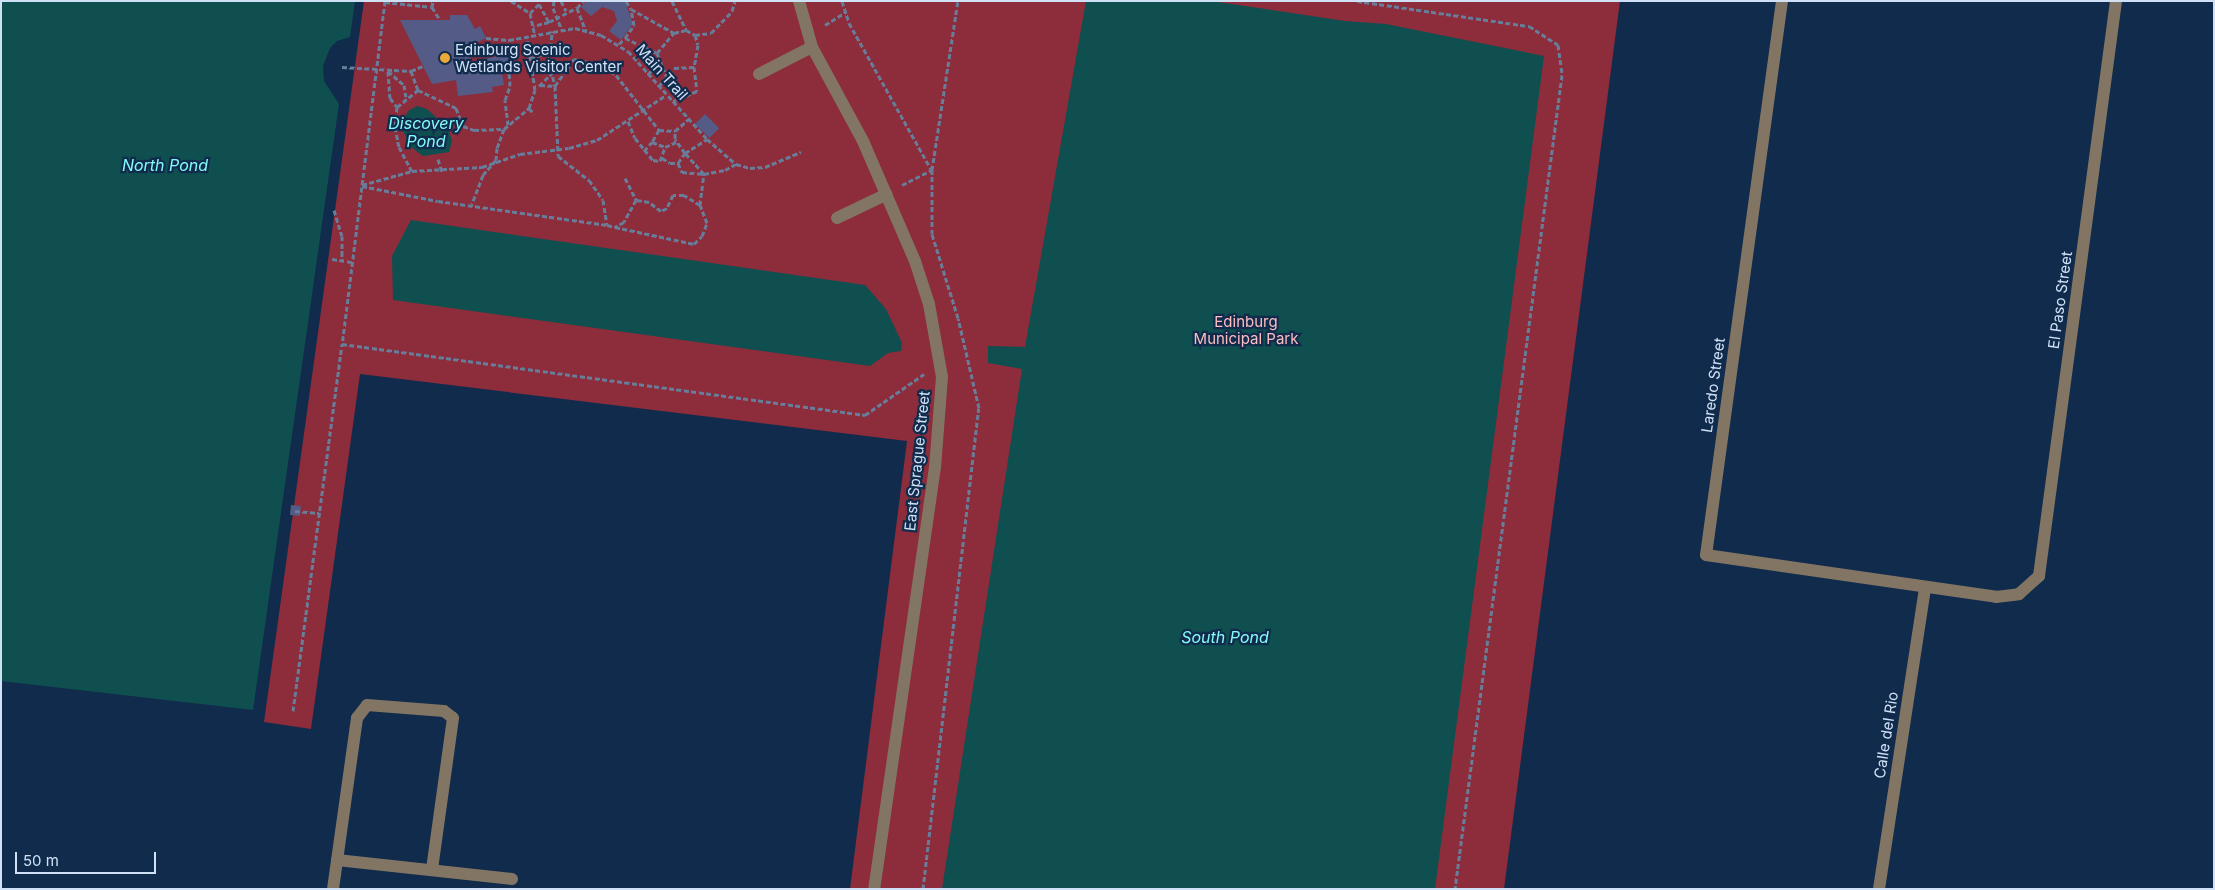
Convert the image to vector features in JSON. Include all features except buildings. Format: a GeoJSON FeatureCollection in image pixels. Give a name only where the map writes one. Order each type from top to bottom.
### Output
{"type":"FeatureCollection","features":[{"type":"Feature","properties":{"kind":"street","name":"East Sprague Street"},"geometry":{"type":"LineString","coordinates":[[799,1],[812,47],[864,141],[915,261],[929,304],[942,377],[936,467],[874,889]]}},
{"type":"Feature","properties":{"kind":"street","name":"Laredo Street"},"geometry":{"type":"LineString","coordinates":[[1782,1],[1706,555],[1925,587]]}},
{"type":"Feature","properties":{"kind":"street","name":"El Paso Street"},"geometry":{"type":"LineString","coordinates":[[1925,587],[1996,597],[2018,594],[2038,576],[2116,1]]}},
{"type":"Feature","properties":{"kind":"street"},"geometry":{"type":"LineString","coordinates":[[758,74],[812,47]]}},
{"type":"Feature","properties":{"kind":"street"},"geometry":{"type":"LineString","coordinates":[[837,218],[887,194]]}},
{"type":"Feature","properties":{"kind":"street","name":"Calle del Rio"},"geometry":{"type":"LineString","coordinates":[[1879,889],[1925,587]]}},
{"type":"Feature","properties":{"kind":"street"},"geometry":{"type":"LineString","coordinates":[[333,889],[357,718],[368,705],[392,705],[444,711],[453,718],[432,870]]}},
{"type":"Feature","properties":{"kind":"street"},"geometry":{"type":"LineString","coordinates":[[337,860],[512,879]]}},
{"type":"Feature","properties":{"kind":"path"},"geometry":{"type":"LineString","coordinates":[[433,1],[432,7],[440,20]]}},
{"type":"Feature","properties":{"kind":"path"},"geometry":{"type":"LineString","coordinates":[[511,1],[530,14],[535,36]]}},
{"type":"Feature","properties":{"kind":"path"},"geometry":{"type":"LineString","coordinates":[[554,1],[562,30]]}},
{"type":"Feature","properties":{"kind":"path"},"geometry":{"type":"LineString","coordinates":[[561,1],[566,11]]}},
{"type":"Feature","properties":{"kind":"path"},"geometry":{"type":"LineString","coordinates":[[533,26],[549,22],[566,11],[577,8],[583,1]]}},
{"type":"Feature","properties":{"kind":"path"},"geometry":{"type":"LineString","coordinates":[[620,44],[634,26],[631,9],[626,1]]}},
{"type":"Feature","properties":{"kind":"path"},"geometry":{"type":"LineString","coordinates":[[672,1],[686,30],[695,35],[711,33],[732,11],[735,1]]}},
{"type":"Feature","properties":{"kind":"path"},"geometry":{"type":"LineString","coordinates":[[842,1],[846,12],[932,170]]}},
{"type":"Feature","properties":{"kind":"path"},"geometry":{"type":"LineString","coordinates":[[923,889],[979,408],[958,318],[932,234],[932,170],[958,1]]}},
{"type":"Feature","properties":{"kind":"path"},"geometry":{"type":"LineString","coordinates":[[1357,1],[1529,26],[1558,44],[1562,76],[1455,889]]}},
{"type":"Feature","properties":{"kind":"path"},"geometry":{"type":"LineString","coordinates":[[293,711],[385,2],[432,7]]}},
{"type":"Feature","properties":{"kind":"path"},"geometry":{"type":"LineString","coordinates":[[530,14],[539,3],[549,22]]}},
{"type":"Feature","properties":{"kind":"path"},"geometry":{"type":"LineString","coordinates":[[577,8],[586,31]]}},
{"type":"Feature","properties":{"kind":"path"},"geometry":{"type":"LineString","coordinates":[[631,9],[674,33]]}},
{"type":"Feature","properties":{"kind":"path"},"geometry":{"type":"LineString","coordinates":[[825,25],[846,12]]}},
{"type":"Feature","properties":{"kind":"path"},"geometry":{"type":"LineString","coordinates":[[656,53],[674,33],[686,30]]}},
{"type":"Feature","properties":{"kind":"path"},"geometry":{"type":"LineString","coordinates":[[552,31],[550,62],[558,112],[556,149],[558,156],[589,180],[604,200],[607,226]]}},
{"type":"Feature","properties":{"kind":"path","name":"Main Trail"},"geometry":{"type":"LineString","coordinates":[[486,38],[528,38],[552,31],[586,31],[620,44],[706,140],[736,164]]}},
{"type":"Feature","properties":{"kind":"path"},"geometry":{"type":"LineString","coordinates":[[673,102],[697,91],[694,67],[698,45],[695,35]]}},
{"type":"Feature","properties":{"kind":"path"},"geometry":{"type":"LineString","coordinates":[[472,204],[483,175],[496,160],[496,148],[504,130],[529,108],[535,90],[528,38]]}},
{"type":"Feature","properties":{"kind":"path"},"geometry":{"type":"LineString","coordinates":[[625,38],[656,53],[667,78],[683,97]]}},
{"type":"Feature","properties":{"kind":"path"},"geometry":{"type":"LineString","coordinates":[[530,58],[550,51]]}},
{"type":"Feature","properties":{"kind":"path"},"geometry":{"type":"LineString","coordinates":[[555,86],[574,60],[597,64],[616,75],[643,112],[660,130],[675,131],[689,120]]}},
{"type":"Feature","properties":{"kind":"path"},"geometry":{"type":"LineString","coordinates":[[533,72],[550,62]]}},
{"type":"Feature","properties":{"kind":"path"},"geometry":{"type":"LineString","coordinates":[[648,74],[660,63]]}},
{"type":"Feature","properties":{"kind":"path"},"geometry":{"type":"LineString","coordinates":[[342,68],[376,71],[411,71],[423,66]]}},
{"type":"Feature","properties":{"kind":"path"},"geometry":{"type":"LineString","coordinates":[[659,86],[674,68],[694,67]]}},
{"type":"Feature","properties":{"kind":"path"},"geometry":{"type":"LineString","coordinates":[[388,71],[404,85],[406,97]]}},
{"type":"Feature","properties":{"kind":"path"},"geometry":{"type":"LineString","coordinates":[[388,71],[390,98],[397,107]]}},
{"type":"Feature","properties":{"kind":"path"},"geometry":{"type":"LineString","coordinates":[[411,71],[418,90],[456,108],[463,126],[474,130],[504,130]]}},
{"type":"Feature","properties":{"kind":"path"},"geometry":{"type":"LineString","coordinates":[[508,126],[505,100],[510,86],[509,72]]}},
{"type":"Feature","properties":{"kind":"path"},"geometry":{"type":"LineString","coordinates":[[535,90],[552,73]]}},
{"type":"Feature","properties":{"kind":"path"},"geometry":{"type":"LineString","coordinates":[[540,86],[555,86]]}},
{"type":"Feature","properties":{"kind":"path"},"geometry":{"type":"LineString","coordinates":[[412,171],[399,147],[395,127],[397,107],[406,97],[418,90]]}},
{"type":"Feature","properties":{"kind":"path"},"geometry":{"type":"LineString","coordinates":[[362,186],[412,171],[442,172],[482,167],[496,160],[597,140],[643,112],[666,94]]}},
{"type":"Feature","properties":{"kind":"path"},"geometry":{"type":"LineString","coordinates":[[529,108],[534,114]]}},
{"type":"Feature","properties":{"kind":"path"},"geometry":{"type":"LineString","coordinates":[[628,121],[644,151],[653,160],[662,158],[670,163],[678,162],[685,153],[706,140]]}},
{"type":"Feature","properties":{"kind":"path"},"geometry":{"type":"LineString","coordinates":[[644,151],[660,130]]}},
{"type":"Feature","properties":{"kind":"path"},"geometry":{"type":"LineString","coordinates":[[362,186],[615,227],[694,244],[702,236],[707,223],[700,205],[704,174],[676,142],[675,131]]}},
{"type":"Feature","properties":{"kind":"path"},"geometry":{"type":"LineString","coordinates":[[652,142],[665,147],[676,142]]}},
{"type":"Feature","properties":{"kind":"path"},"geometry":{"type":"LineString","coordinates":[[662,158],[665,147]]}},
{"type":"Feature","properties":{"kind":"path"},"geometry":{"type":"LineString","coordinates":[[678,162],[682,172],[704,174],[725,170],[736,164],[750,168],[764,167],[801,152]]}},
{"type":"Feature","properties":{"kind":"path"},"geometry":{"type":"LineString","coordinates":[[438,158],[442,172]]}},
{"type":"Feature","properties":{"kind":"path"},"geometry":{"type":"LineString","coordinates":[[902,185],[932,170]]}},
{"type":"Feature","properties":{"kind":"path"},"geometry":{"type":"LineString","coordinates":[[625,178],[636,200]]}},
{"type":"Feature","properties":{"kind":"path"},"geometry":{"type":"LineString","coordinates":[[636,200],[649,202],[661,211],[667,208],[673,195],[684,195],[700,205]]}},
{"type":"Feature","properties":{"kind":"path"},"geometry":{"type":"LineString","coordinates":[[615,227],[624,222],[636,200]]}},
{"type":"Feature","properties":{"kind":"path"},"geometry":{"type":"LineString","coordinates":[[334,210],[342,236],[342,260]]}},
{"type":"Feature","properties":{"kind":"path"},"geometry":{"type":"LineString","coordinates":[[332,259],[352,262]]}},
{"type":"Feature","properties":{"kind":"path"},"geometry":{"type":"LineString","coordinates":[[342,344],[865,415],[924,374]]}},
{"type":"Feature","properties":{"kind":"path"},"geometry":{"type":"LineString","coordinates":[[295,511],[319,513]]}},
{"type":"Feature","properties":{"kind":"green space","name":"Edinburg Municipal Park"},"geometry":{"type":"Polygon","coordinates":[[[364,1],[1620,1],[1504,889],[850,889],[907,441],[360,374],[311,729],[264,722],[364,1]]]}},
{"type":"Feature","properties":{"kind":"water","name":"North Pond"},"geometry":{"type":"Polygon","coordinates":[[[1,1],[355,1],[350,37],[337,41],[330,48],[323,66],[324,81],[339,104],[253,710],[1,681],[1,1]]]}},
{"type":"Feature","properties":{"kind":"water","name":"South Pond"},"geometry":{"type":"Polygon","coordinates":[[[1086,1],[1211,1],[1345,21],[1386,24],[1544,56],[1435,889],[942,889],[1022,369],[988,363],[988,346],[1025,347],[1086,1]]]}},
{"type":"Feature","properties":{"kind":"water","name":"Discovery Pond"},"geometry":{"type":"Polygon","coordinates":[[[417,106],[427,109],[448,128],[452,141],[449,152],[423,156],[411,147],[404,133],[403,121],[408,111],[417,106]]]}},
{"type":"Feature","properties":{"kind":"water"},"geometry":{"type":"Polygon","coordinates":[[[411,220],[865,285],[886,309],[902,343],[901,351],[888,353],[870,366],[393,300],[392,256],[411,220]]]}},
{"type":"Feature","properties":{"kind":"place","name":"Edinburg Scenic Wetlands Visitor Center"},"geometry":{"type":"Point","coordinates":[445,58]}}]}
